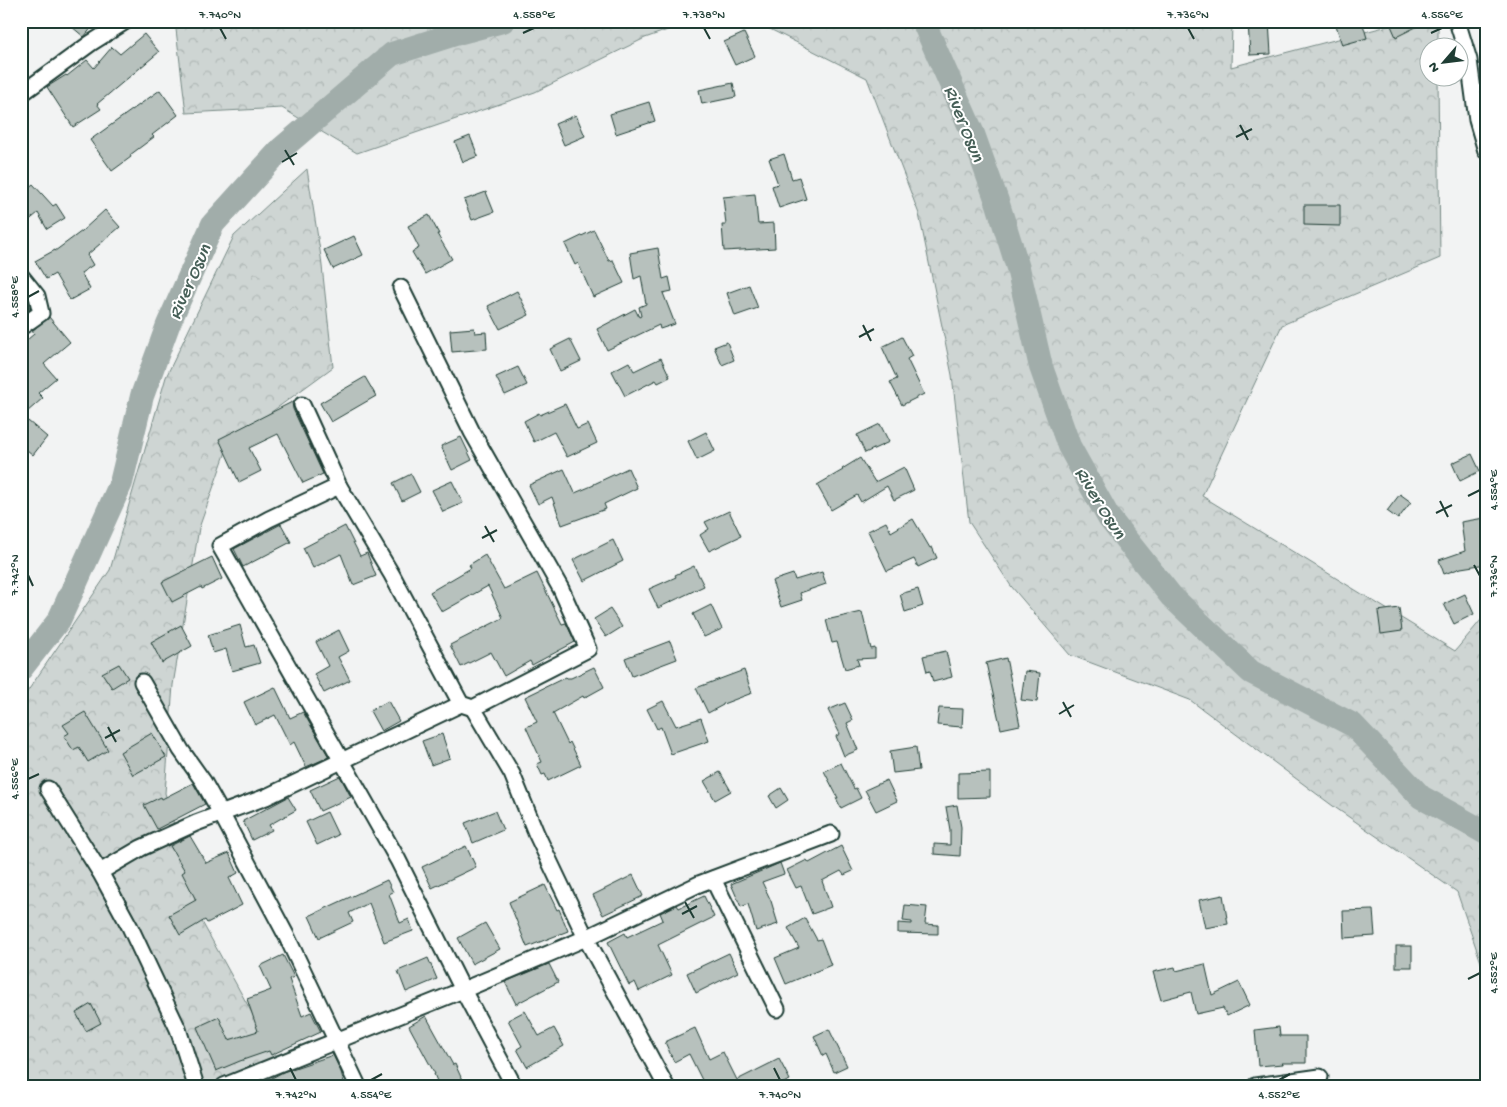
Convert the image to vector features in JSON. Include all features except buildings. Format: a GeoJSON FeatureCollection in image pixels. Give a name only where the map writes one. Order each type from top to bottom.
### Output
{"type":"FeatureCollection","features":[{"type":"Feature","properties":{"kind":"street"},"geometry":{"type":"LineString","coordinates":[[21,94],[91,43],[126,21]]}},
{"type":"Feature","properties":{"kind":"street"},"geometry":{"type":"LineString","coordinates":[[1457,21],[1469,60],[1477,120],[1486,151]]}},
{"type":"Feature","properties":{"kind":"street"},"geometry":{"type":"LineString","coordinates":[[21,276],[37,296],[41,313],[21,327]]}},
{"type":"Feature","properties":{"kind":"street"},"geometry":{"type":"LineString","coordinates":[[100,872],[141,848],[196,823],[222,815],[266,797],[588,650],[561,589],[472,432],[401,288]]}},
{"type":"Feature","properties":{"kind":"street"},"geometry":{"type":"LineString","coordinates":[[302,405],[339,486],[467,706],[512,774],[536,832],[586,938],[666,1086]]}},
{"type":"Feature","properties":{"kind":"street"},"geometry":{"type":"LineString","coordinates":[[339,486],[269,518],[220,546],[398,860],[463,990],[514,1086]]}},
{"type":"Feature","properties":{"kind":"street"},"geometry":{"type":"LineString","coordinates":[[142,682],[181,750],[203,781],[222,815],[286,935],[358,1086]]}},
{"type":"Feature","properties":{"kind":"street"},"geometry":{"type":"LineString","coordinates":[[48,789],[100,872],[130,927],[178,1029],[196,1086]]}},
{"type":"Feature","properties":{"kind":"street"},"geometry":{"type":"LineString","coordinates":[[224,1086],[463,990],[586,938],[713,879],[831,834]]}},
{"type":"Feature","properties":{"kind":"street"},"geometry":{"type":"LineString","coordinates":[[713,879],[777,1009]]}},
{"type":"Feature","properties":{"kind":"street"},"geometry":{"type":"LineString","coordinates":[[1255,1086],[1320,1077]]}},
{"type":"Feature","properties":{"kind":"green space"},"geometry":{"type":"Polygon","coordinates":[[[175,21],[693,21],[645,38],[535,92],[357,153],[282,108],[186,113],[175,21]]]}},
{"type":"Feature","properties":{"kind":"green space"},"geometry":{"type":"Polygon","coordinates":[[[754,21],[1232,21],[1231,67],[1407,21],[1438,21],[1438,38],[1420,38],[1420,88],[1438,88],[1440,258],[1282,325],[1202,496],[1455,651],[1486,614],[1486,977],[1457,892],[1333,806],[1190,700],[1070,655],[1011,586],[969,522],[952,375],[919,214],[867,78],[754,21]]]}},
{"type":"Feature","properties":{"kind":"green space"},"geometry":{"type":"Polygon","coordinates":[[[307,169],[321,257],[333,367],[229,443],[199,528],[173,685],[165,793],[201,920],[292,1086],[21,1086],[21,701],[110,570],[166,377],[234,236],[307,169]]]}},
{"type":"Feature","properties":{"kind":"waterway","name":"River Osun"},"geometry":{"type":"LineString","coordinates":[[21,669],[59,620],[121,483],[142,396],[168,325],[213,224],[281,149],[392,54],[503,21]]}},
{"type":"Feature","properties":{"kind":"waterway","name":"River Osun"},"geometry":{"type":"LineString","coordinates":[[923,21],[973,134],[998,204],[1018,268],[1041,367],[1069,446],[1109,518],[1171,596],[1251,672],[1353,725],[1421,797],[1486,833]]}}]}
